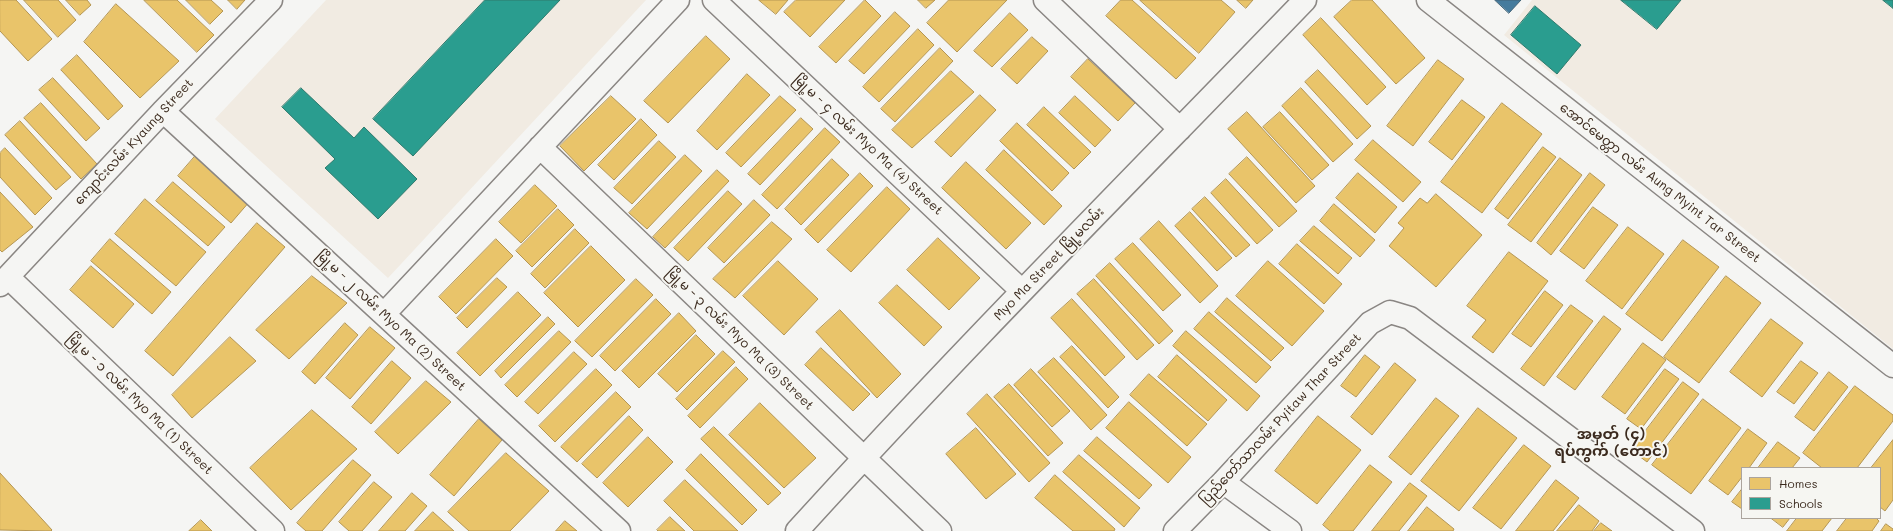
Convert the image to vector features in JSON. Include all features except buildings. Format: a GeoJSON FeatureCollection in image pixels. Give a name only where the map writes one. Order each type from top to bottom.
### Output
{"type":"FeatureCollection","features":[{"type":"Feature","properties":{"kind":"street","name":"ကျောင်းလမ်း Kyaung Street"},"geometry":{"type":"LineString","coordinates":[[4,281],[163,110],[271,0]]}},
{"type":"Feature","properties":{"kind":"street"},"geometry":{"type":"LineString","coordinates":[[384,314],[678,0]]}},
{"type":"Feature","properties":{"kind":"street","name":"မြို့မ - ၄ လမ်း Myo Ma (4) Street"},"geometry":{"type":"LineString","coordinates":[[714,0],[1022,291]]}},
{"type":"Feature","properties":{"kind":"street"},"geometry":{"type":"LineString","coordinates":[[1046,0],[1180,129]]}},
{"type":"Feature","properties":{"kind":"street","name":"Myo Ma Street မြို့မလမ်း"},"geometry":{"type":"LineString","coordinates":[[797,531],[864,457],[1022,291],[1305,0]]}},
{"type":"Feature","properties":{"kind":"street","name":"အောင်မေတ္တာ လမ်း Aung Myint Tar Street"},"geometry":{"type":"LineString","coordinates":[[1428,0],[1893,366]]}},
{"type":"Feature","properties":{"kind":"street","name":"မြို့မ - ၂ လမ်း Myo Ma (2) Street"},"geometry":{"type":"LineString","coordinates":[[163,110],[619,531]]}},
{"type":"Feature","properties":{"kind":"street","name":"မြို့မ - ၃ လမ်း Myo Ma (3) Street"},"geometry":{"type":"LineString","coordinates":[[540,147],[940,531]]}},
{"type":"Feature","properties":{"kind":"street","name":"မြို့မ - ၁ လမ်း Myo Ma (1) Street"},"geometry":{"type":"LineString","coordinates":[[4,281],[273,531]]}},
{"type":"Feature","properties":{"kind":"street","name":"ပြည်တော်သာလမ်း Pyitaw Thar Street"},"geometry":{"type":"LineString","coordinates":[[1175,531],[1223,482],[1370,323],[1390,312],[1410,318],[1693,531]]}},
{"type":"Feature","properties":{"kind":"street"},"geometry":{"type":"LineString","coordinates":[[1223,482],[1290,531]]}},
{"type":"Feature","properties":{"kind":"shaded area"},"geometry":{"type":"Polygon","coordinates":[[[326,0],[646,0],[388,278],[215,119],[326,0]]]}},
{"type":"Feature","properties":{"kind":"shaded area"},"geometry":{"type":"Polygon","coordinates":[[[1532,0],[1893,0],[1893,349],[1504,35],[1532,0]]]}},
{"type":"Feature","properties":{"kind":"district","name":"အမှတ် (၄) ရပ်ကွက် (တောင်)"},"geometry":{"type":"Point","coordinates":[1611,442]}}]}
